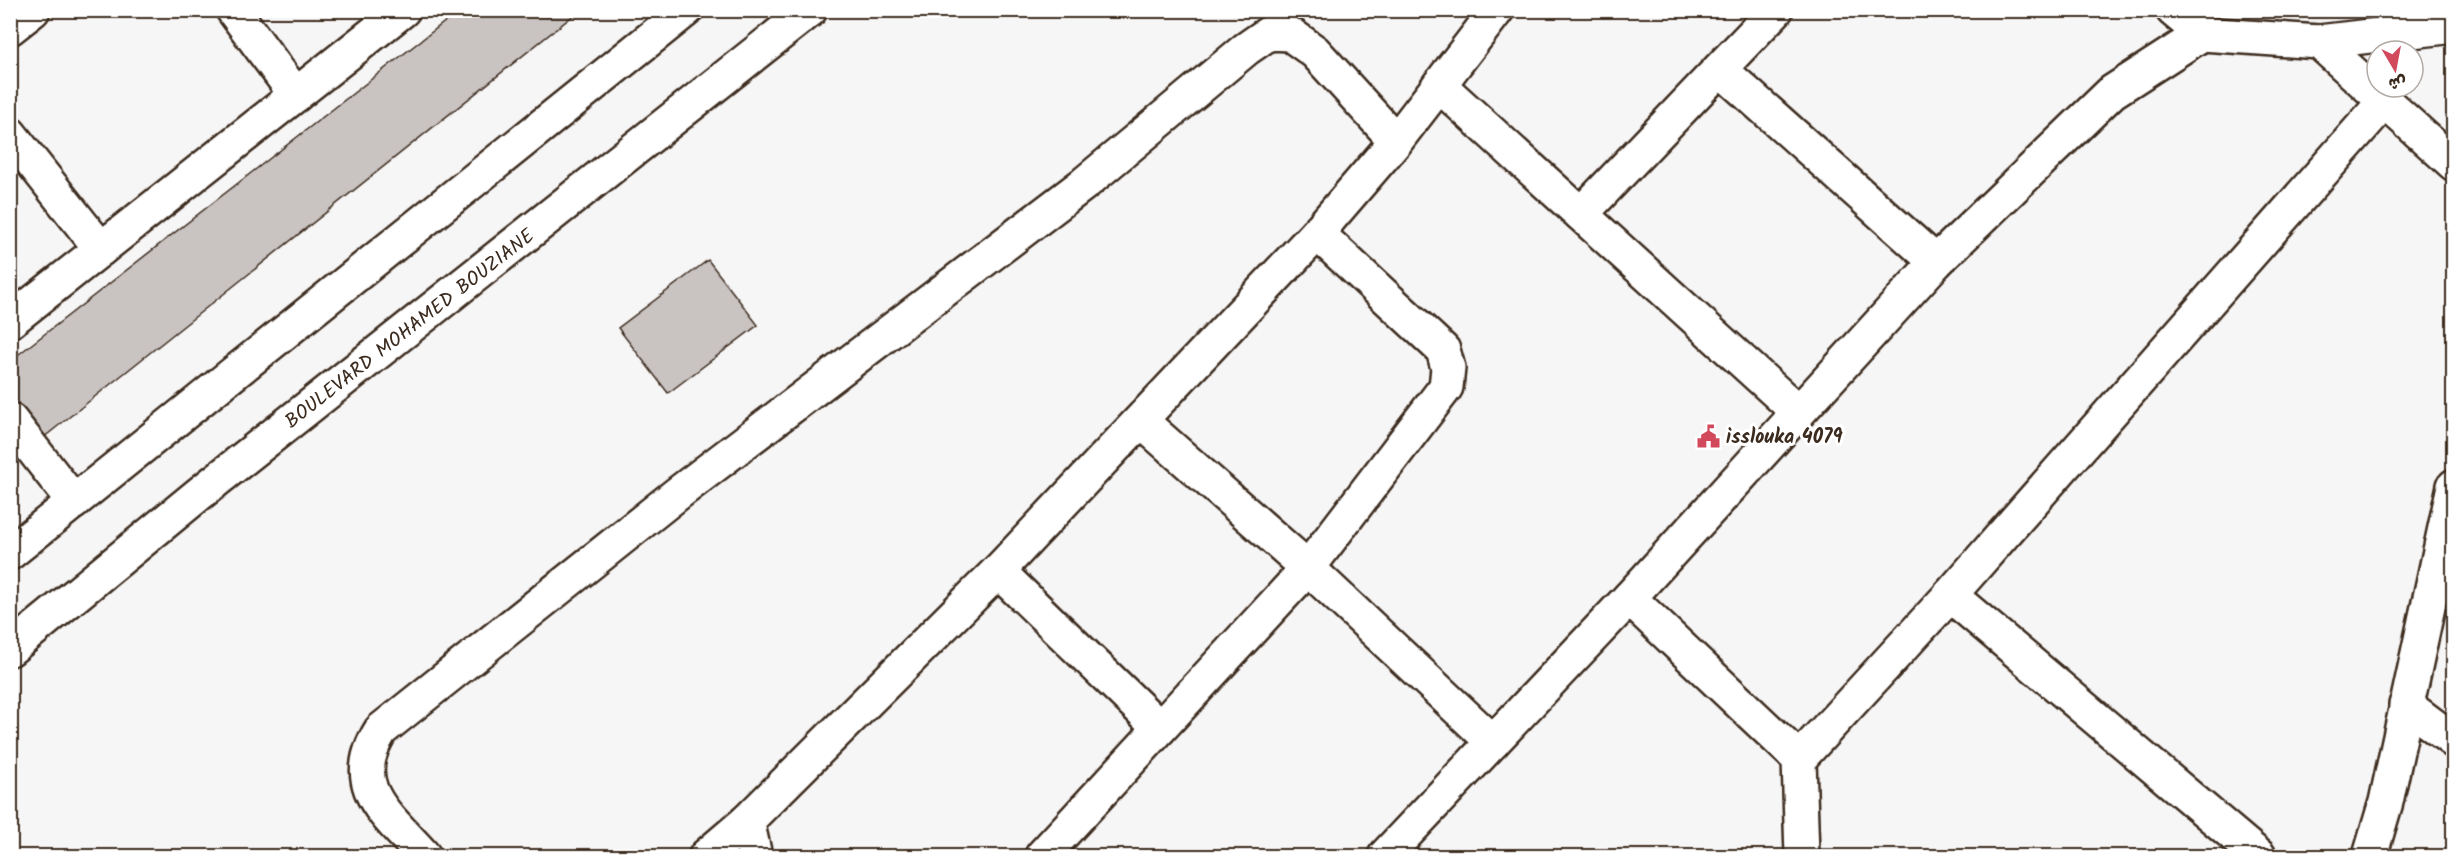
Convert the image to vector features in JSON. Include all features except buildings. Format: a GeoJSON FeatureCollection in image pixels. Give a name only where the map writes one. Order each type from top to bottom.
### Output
{"type":"FeatureCollection","features":[{"type":"Feature","properties":{"kind":"street"},"geometry":{"type":"LineString","coordinates":[[10,28],[33,10]]}},
{"type":"Feature","properties":{"kind":"street"},"geometry":{"type":"LineString","coordinates":[[233,10],[296,95]]}},
{"type":"Feature","properties":{"kind":"street"},"geometry":{"type":"LineString","coordinates":[[10,321],[403,10]]}},
{"type":"Feature","properties":{"kind":"street"},"geometry":{"type":"LineString","coordinates":[[10,553],[686,10]]}},
{"type":"Feature","properties":{"kind":"street","name":"BOULEVARD MOHAMED BOUZIANE"},"geometry":{"type":"LineString","coordinates":[[10,649],[199,494],[810,10]]}},
{"type":"Feature","properties":{"kind":"street"},"geometry":{"type":"LineString","coordinates":[[706,856],[747,821],[998,571],[1317,233],[1396,141],[1497,10]]}},
{"type":"Feature","properties":{"kind":"street"},"geometry":{"type":"LineString","coordinates":[[1581,214],[1776,10]]}},
{"type":"Feature","properties":{"kind":"street"},"geometry":{"type":"LineString","coordinates":[[2172,10],[2202,34],[2319,42],[2454,26]]}},
{"type":"Feature","properties":{"kind":"street"},"geometry":{"type":"LineString","coordinates":[[424,856],[374,799],[365,771],[369,749],[381,730],[687,487],[1085,183],[1246,49],[1269,33],[1290,34],[1315,52],[1396,141]]}},
{"type":"Feature","properties":{"kind":"street"},"geometry":{"type":"LineString","coordinates":[[1385,856],[1629,598],[1797,411],[1936,262],[2112,92],[2202,34]]}},
{"type":"Feature","properties":{"kind":"street"},"geometry":{"type":"LineString","coordinates":[[2319,42],[2454,164]]}},
{"type":"Feature","properties":{"kind":"street"},"geometry":{"type":"LineString","coordinates":[[1720,69],[1936,262]]}},
{"type":"Feature","properties":{"kind":"street"},"geometry":{"type":"LineString","coordinates":[[1439,85],[1797,411]]}},
{"type":"Feature","properties":{"kind":"street"},"geometry":{"type":"LineString","coordinates":[[1802,856],[1799,759],[1950,595],[2384,102]]}},
{"type":"Feature","properties":{"kind":"street"},"geometry":{"type":"LineString","coordinates":[[10,134],[101,249]]}},
{"type":"Feature","properties":{"kind":"street"},"geometry":{"type":"LineString","coordinates":[[1042,856],[1308,568],[1446,387],[1448,368],[1443,350],[1317,233]]}},
{"type":"Feature","properties":{"kind":"street"},"geometry":{"type":"LineString","coordinates":[[10,420],[74,502]]}},
{"type":"Feature","properties":{"kind":"street"},"geometry":{"type":"LineString","coordinates":[[1141,421],[1308,568],[1493,742]]}},
{"type":"Feature","properties":{"kind":"street"},"geometry":{"type":"LineString","coordinates":[[2370,856],[2386,802],[2454,486]]}},
{"type":"Feature","properties":{"kind":"street"},"geometry":{"type":"LineString","coordinates":[[998,571],[1160,728]]}},
{"type":"Feature","properties":{"kind":"street"},"geometry":{"type":"LineString","coordinates":[[1950,595],[2259,856]]}},
{"type":"Feature","properties":{"kind":"street"},"geometry":{"type":"LineString","coordinates":[[1629,598],[1799,759]]}},
{"type":"Feature","properties":{"kind":"street"},"geometry":{"type":"LineString","coordinates":[[2406,705],[2454,741]]}},
{"type":"Feature","properties":{"kind":"street"},"geometry":{"type":"LineString","coordinates":[[747,821],[755,856]]}},
{"type":"Feature","properties":{"kind":"place","name":"isslouka 4079"},"geometry":{"type":"Point","coordinates":[1708,436]}}]}
